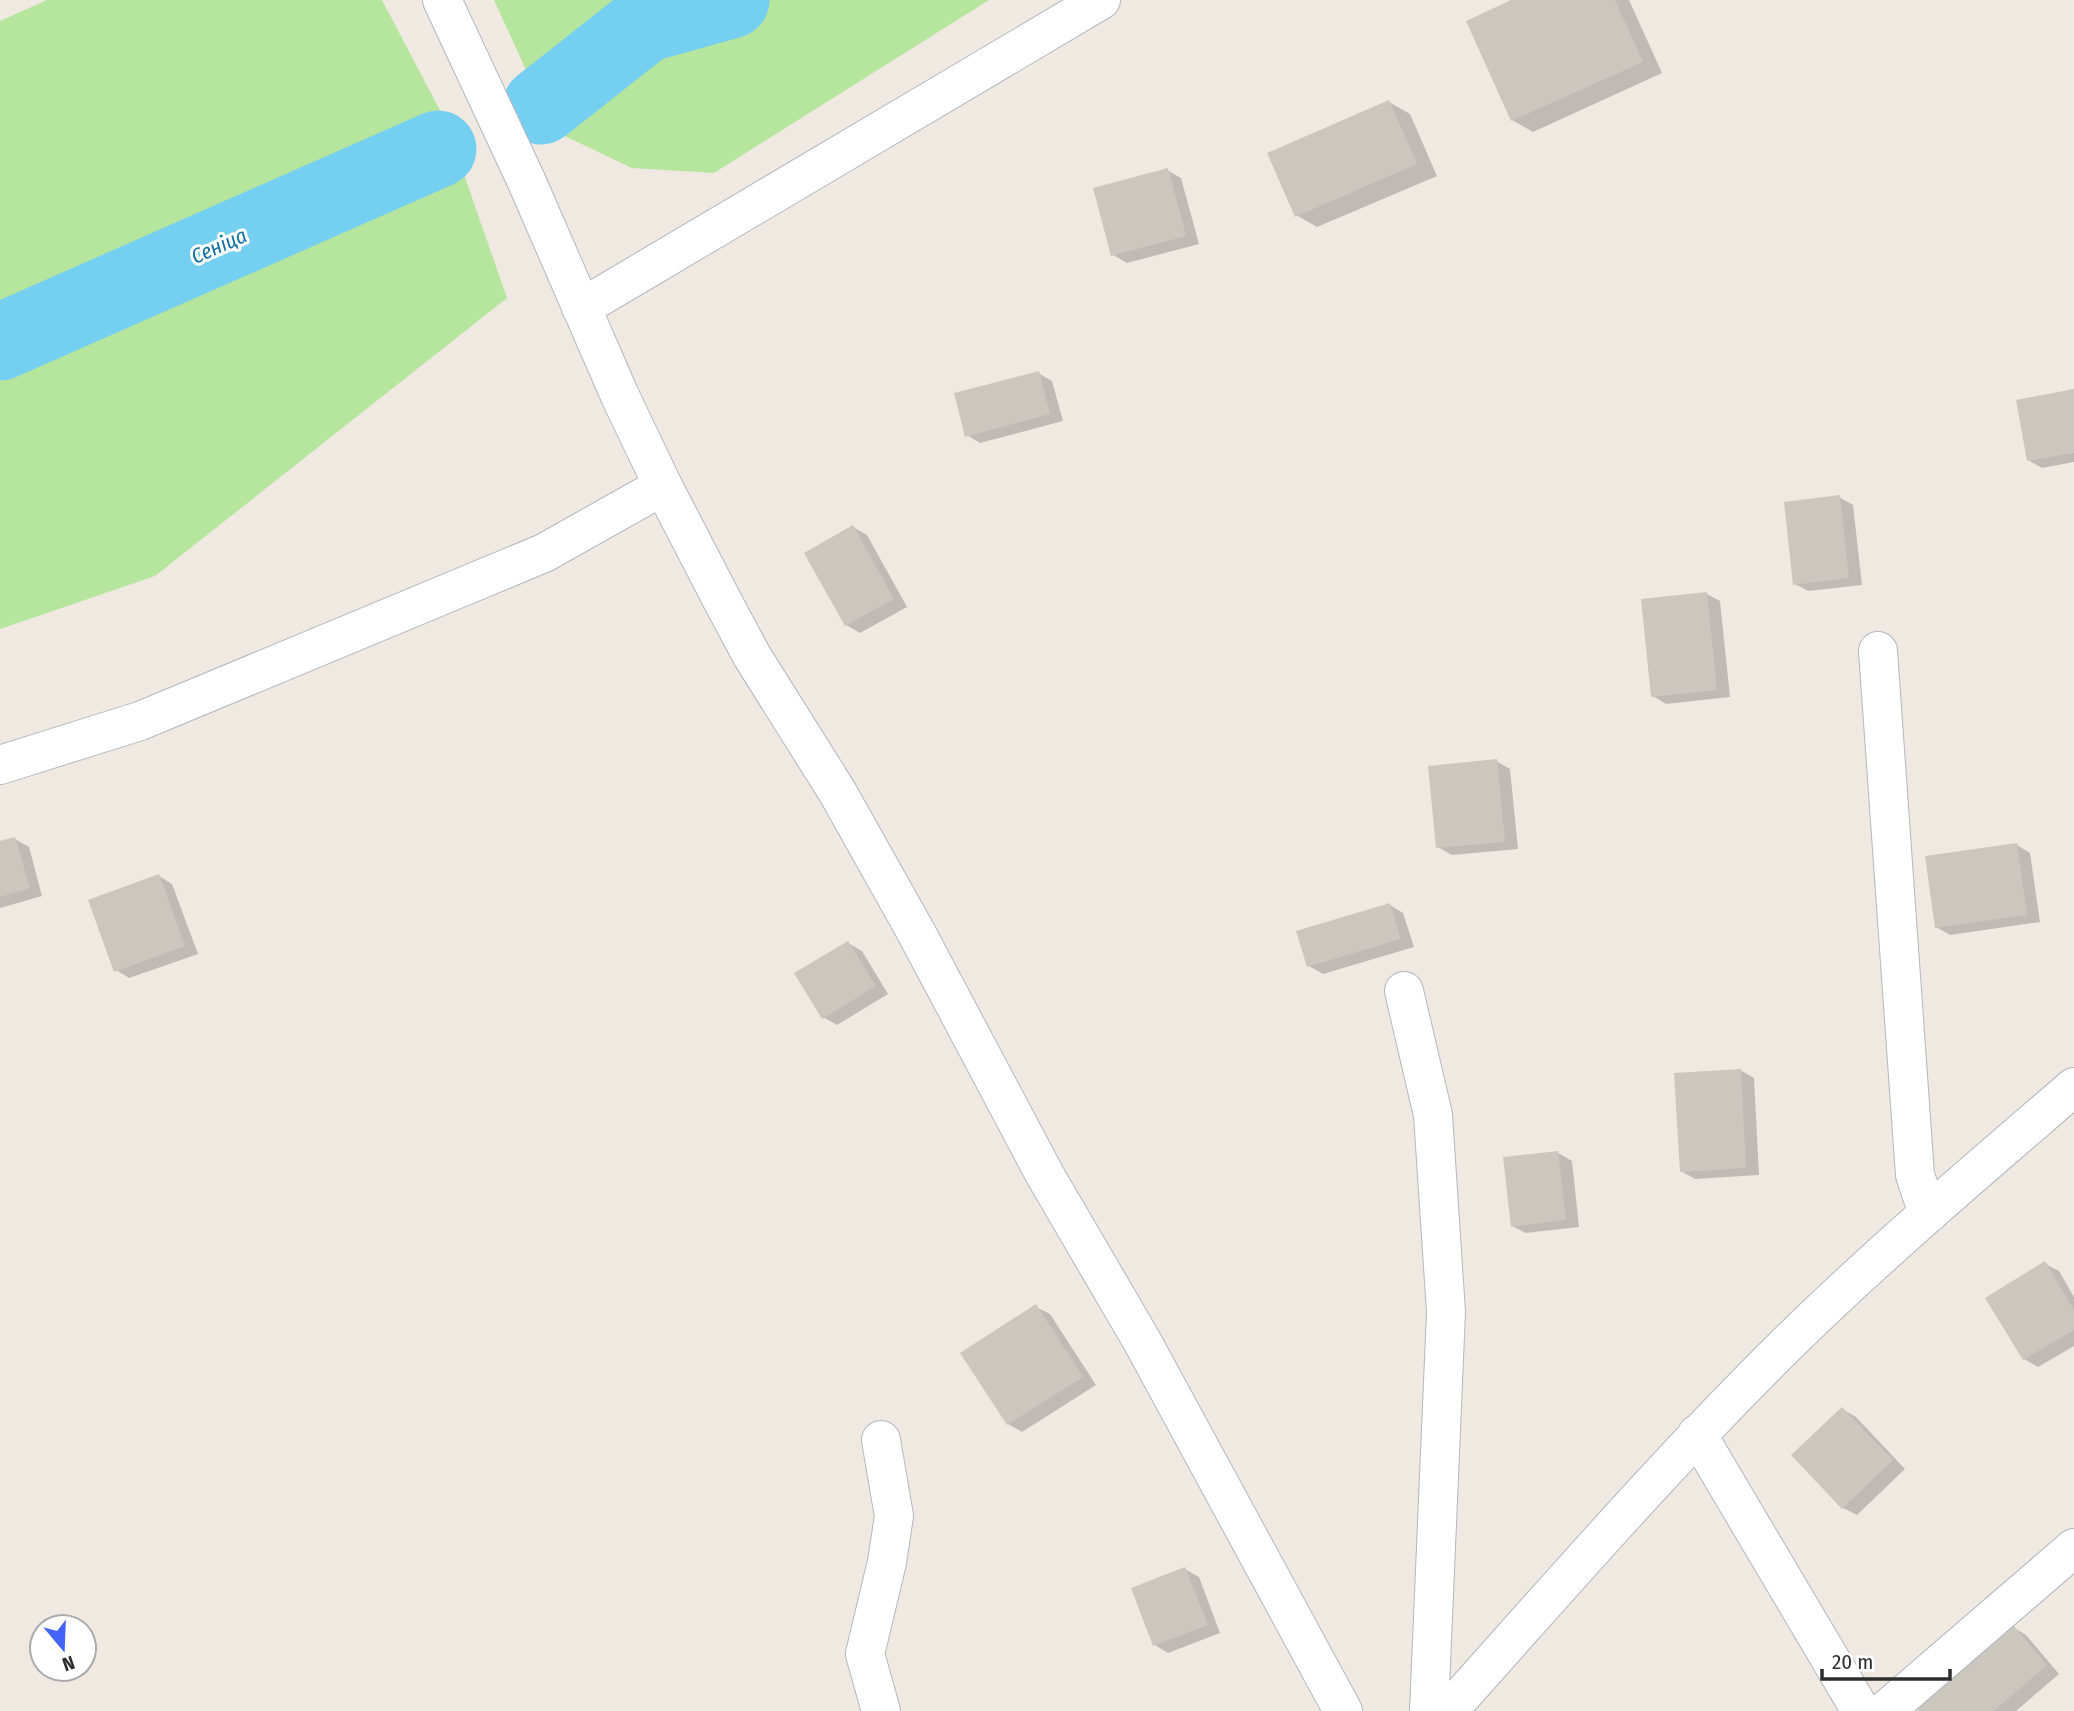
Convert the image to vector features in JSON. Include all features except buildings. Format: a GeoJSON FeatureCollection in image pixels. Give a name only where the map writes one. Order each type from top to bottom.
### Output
{"type":"FeatureCollection","features":[{"type":"Feature","properties":{"kind":"street"},"geometry":{"type":"LineString","coordinates":[[442,0],[663,486],[752,656],[838,793],[916,932],[1045,1175],[1142,1341],[1343,1711]]}},
{"type":"Feature","properties":{"kind":"street"},"geometry":{"type":"LineString","coordinates":[[582,308],[1101,0]]}},
{"type":"Feature","properties":{"kind":"street"},"geometry":{"type":"LineString","coordinates":[[0,765],[140,720],[507,569],[544,553],[663,486]]}},
{"type":"Feature","properties":{"kind":"street"},"geometry":{"type":"LineString","coordinates":[[1878,651],[1915,1175],[1928,1214]]}},
{"type":"Feature","properties":{"kind":"street"},"geometry":{"type":"LineString","coordinates":[[1404,991],[1433,1115],[1446,1312],[1429,1711]]}},
{"type":"Feature","properties":{"kind":"street"},"geometry":{"type":"LineString","coordinates":[[1448,1711],[1697,1434],[1791,1340],[1928,1214],[2074,1087]]}},
{"type":"Feature","properties":{"kind":"street"},"geometry":{"type":"LineString","coordinates":[[1697,1434],[1861,1711]]}},
{"type":"Feature","properties":{"kind":"street"},"geometry":{"type":"LineString","coordinates":[[881,1440],[894,1516],[887,1562],[865,1654],[881,1711]]}},
{"type":"Feature","properties":{"kind":"street"},"geometry":{"type":"LineString","coordinates":[[1885,1711],[2074,1548]]}},
{"type":"Feature","properties":{"kind":"green space"},"geometry":{"type":"Polygon","coordinates":[[[47,0],[382,0],[445,120],[507,298],[155,576],[0,629],[0,21],[47,0]]]}},
{"type":"Feature","properties":{"kind":"green space"},"geometry":{"type":"Polygon","coordinates":[[[494,0],[989,0],[714,173],[632,168],[554,131],[494,0]]]}},
{"type":"Feature","properties":{"kind":"waterway","name":"Сеніца"},"geometry":{"type":"LineString","coordinates":[[541,106],[645,24],[731,0]]}},
{"type":"Feature","properties":{"kind":"waterway","name":"Сеніца"},"geometry":{"type":"LineString","coordinates":[[0,342],[438,149]]}}]}
